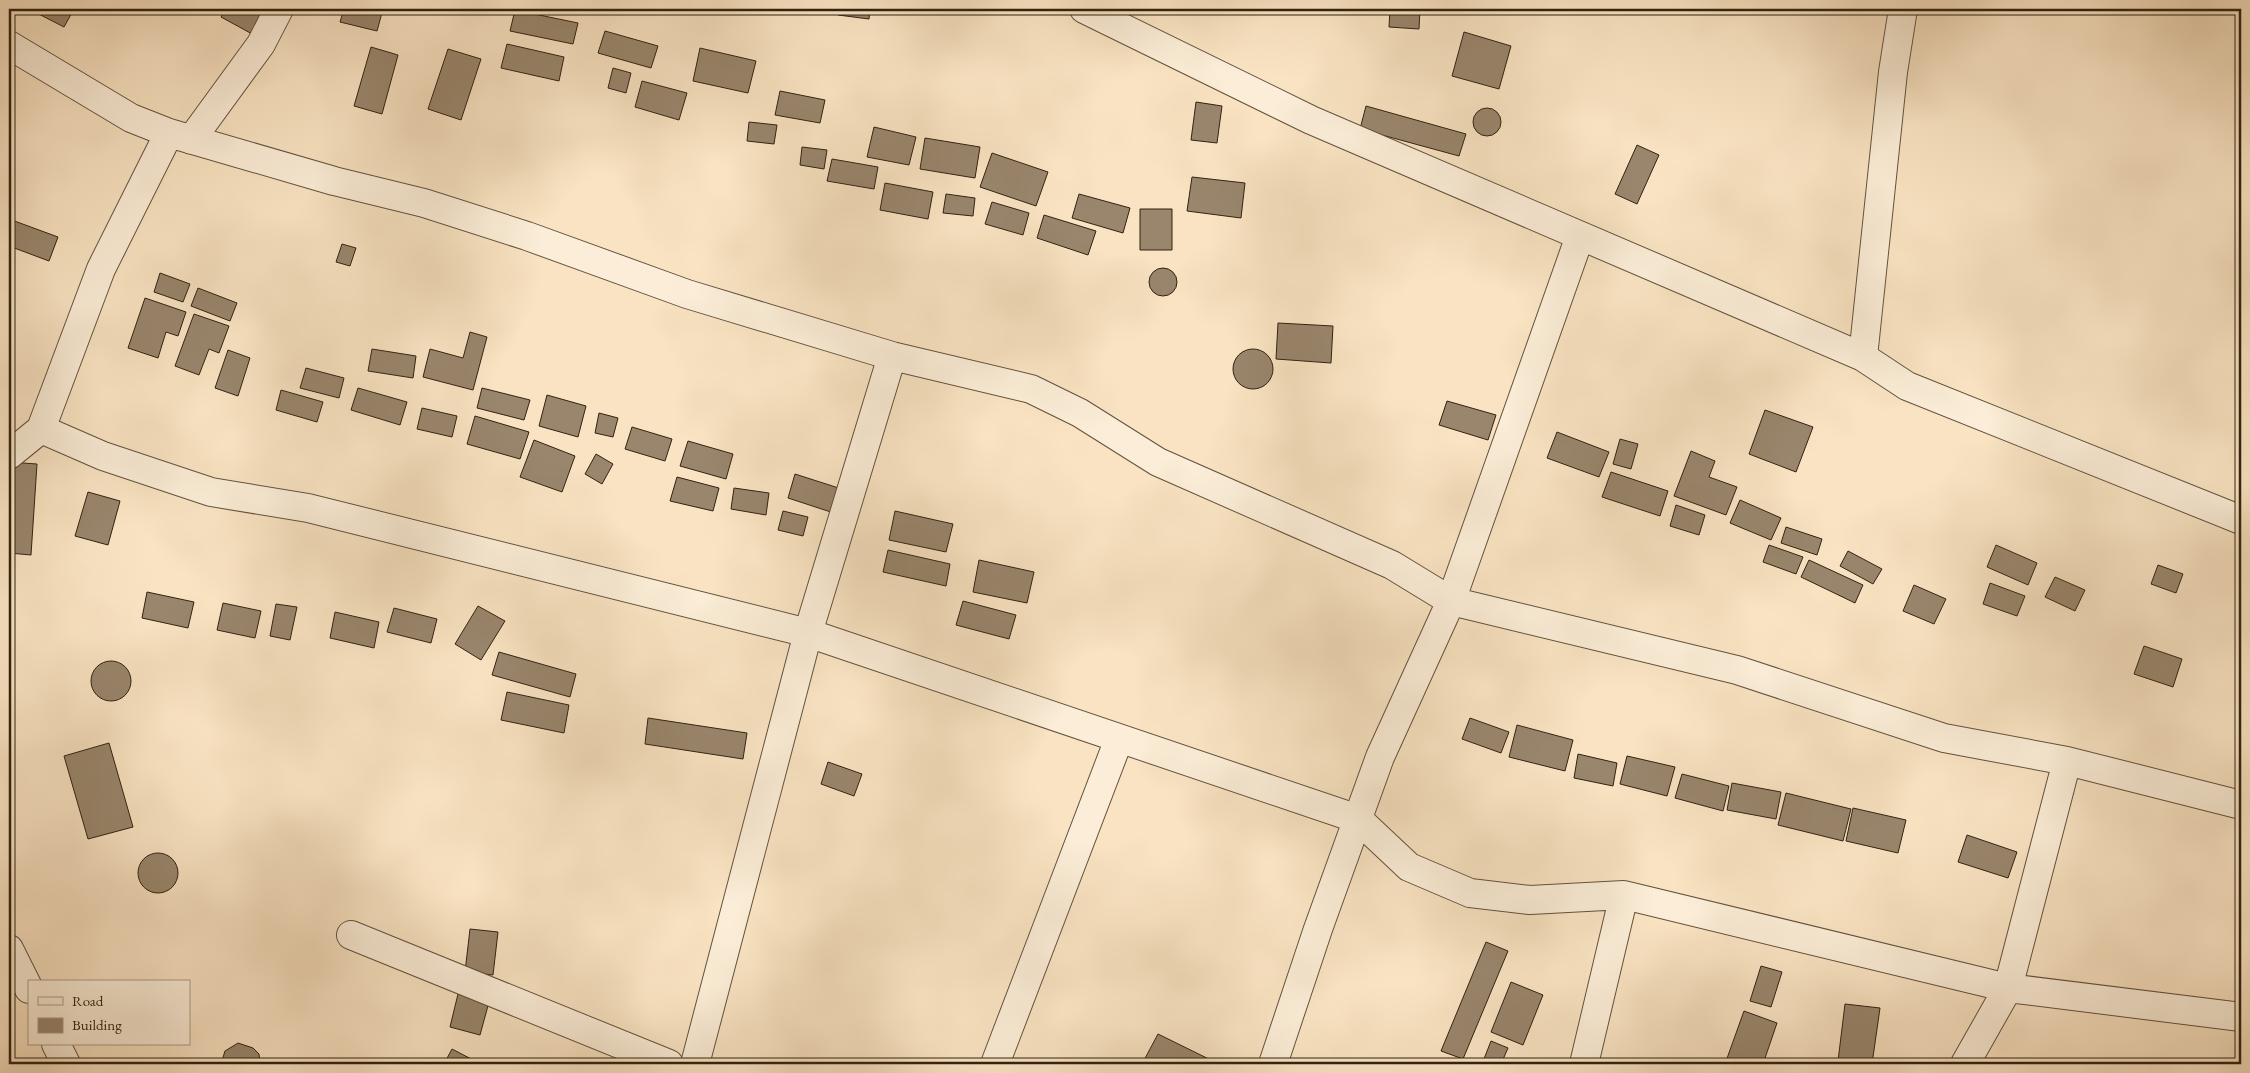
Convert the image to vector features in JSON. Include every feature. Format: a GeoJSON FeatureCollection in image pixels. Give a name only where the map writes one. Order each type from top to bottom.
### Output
{"type":"FeatureCollection","features":[{"type":"Feature","properties":{"kind":"street"},"geometry":{"type":"LineString","coordinates":[[9,456],[41,428],[102,269],[180,137],[261,44],[279,9]]}},
{"type":"Feature","properties":{"kind":"street"},"geometry":{"type":"LineString","coordinates":[[1084,9],[1311,120],[1863,357],[1907,386],[2241,520]]}},
{"type":"Feature","properties":{"kind":"street"},"geometry":{"type":"LineString","coordinates":[[1863,357],[1893,72],[1903,9]]}},
{"type":"Feature","properties":{"kind":"street"},"geometry":{"type":"LineString","coordinates":[[9,45],[131,118],[180,137],[334,181],[424,203],[527,236],[687,294],[892,356],[1031,389],[1080,414],[1158,462],[1392,565],[1451,600],[1737,670],[1944,738],[2067,761],[2241,805]]}},
{"type":"Feature","properties":{"kind":"street"},"geometry":{"type":"LineString","coordinates":[[1273,1064],[1318,929],[1380,757],[1451,600],[1580,236]]}},
{"type":"Feature","properties":{"kind":"street"},"geometry":{"type":"LineString","coordinates":[[696,1064],[808,633],[892,356]]}},
{"type":"Feature","properties":{"kind":"street"},"geometry":{"type":"LineString","coordinates":[[41,428],[103,456],[211,492],[308,508],[808,633],[1358,819],[1409,867],[1470,893],[1530,900],[1624,895],[2008,988],[2241,1017]]}},
{"type":"Feature","properties":{"kind":"street"},"geometry":{"type":"LineString","coordinates":[[995,1064],[1120,739]]}},
{"type":"Feature","properties":{"kind":"street"},"geometry":{"type":"LineString","coordinates":[[1965,1064],[2008,988],[2067,761]]}},
{"type":"Feature","properties":{"kind":"street"},"geometry":{"type":"LineString","coordinates":[[1584,1064],[1624,895]]}},
{"type":"Feature","properties":{"kind":"street"},"geometry":{"type":"LineString","coordinates":[[351,935],[669,1064]]}},
{"type":"Feature","properties":{"kind":"street"},"geometry":{"type":"LineString","coordinates":[[9,949],[28,987]]}},
{"type":"Feature","properties":{"kind":"street"},"geometry":{"type":"LineString","coordinates":[[57,1046],[66,1064]]}},
{"type":"Feature","properties":{"kind":"building"},"geometry":{"type":"Polygon","coordinates":[[[29,9],[74,9],[64,27],[29,9]]]}},
{"type":"Feature","properties":{"kind":"building"},"geometry":{"type":"Polygon","coordinates":[[[226,9],[269,9],[254,35],[221,17],[226,9]]]}},
{"type":"Feature","properties":{"kind":"building"},"geometry":{"type":"Polygon","coordinates":[[[344,9],[383,9],[377,31],[340,22],[344,9]]]}},
{"type":"Feature","properties":{"kind":"building"},"geometry":{"type":"Polygon","coordinates":[[[839,9],[870,9],[869,19],[838,15],[839,9]]]}},
{"type":"Feature","properties":{"kind":"building"},"geometry":{"type":"Polygon","coordinates":[[[1390,9],[1420,9],[1419,29],[1389,27],[1390,9]]]}},
{"type":"Feature","properties":{"kind":"building"},"geometry":{"type":"Polygon","coordinates":[[[515,10],[578,23],[573,44],[510,31],[515,10]]]}},
{"type":"Feature","properties":{"kind":"building"},"geometry":{"type":"Polygon","coordinates":[[[605,31],[658,46],[651,68],[598,53],[605,31]]]}},
{"type":"Feature","properties":{"kind":"building"},"geometry":{"type":"Polygon","coordinates":[[[1464,32],[1511,46],[1499,89],[1452,76],[1464,32]]]}},
{"type":"Feature","properties":{"kind":"building"},"geometry":{"type":"Polygon","coordinates":[[[507,44],[564,57],[559,81],[501,68],[507,44]]]}},
{"type":"Feature","properties":{"kind":"building"},"geometry":{"type":"Polygon","coordinates":[[[371,47],[398,55],[382,114],[354,106],[371,47]]]}},
{"type":"Feature","properties":{"kind":"building"},"geometry":{"type":"Polygon","coordinates":[[[700,48],[756,61],[748,93],[693,81],[700,48]]]}},
{"type":"Feature","properties":{"kind":"building"},"geometry":{"type":"Polygon","coordinates":[[[448,49],[481,59],[461,120],[428,109],[448,49]]]}},
{"type":"Feature","properties":{"kind":"building"},"geometry":{"type":"Polygon","coordinates":[[[613,68],[631,73],[626,93],[608,88],[613,68]]]}},
{"type":"Feature","properties":{"kind":"building"},"geometry":{"type":"Polygon","coordinates":[[[642,81],[687,93],[679,120],[635,107],[642,81]]]}},
{"type":"Feature","properties":{"kind":"building"},"geometry":{"type":"Polygon","coordinates":[[[780,91],[825,100],[820,123],[775,115],[780,91]]]}},
{"type":"Feature","properties":{"kind":"building"},"geometry":{"type":"Polygon","coordinates":[[[1196,102],[1222,106],[1217,143],[1191,140],[1196,102]]]}},
{"type":"Feature","properties":{"kind":"building"},"geometry":{"type":"Polygon","coordinates":[[[1366,106],[1466,134],[1459,156],[1360,129],[1366,106]]]}},
{"type":"Feature","properties":{"kind":"building"},"geometry":{"type":"Polygon","coordinates":[[[1487,108],[1497,112],[1501,122],[1497,132],[1487,136],[1477,132],[1473,122],[1477,112],[1487,108]]]}},
{"type":"Feature","properties":{"kind":"building"},"geometry":{"type":"Polygon","coordinates":[[[749,122],[777,125],[774,144],[747,141],[749,122]]]}},
{"type":"Feature","properties":{"kind":"building"},"geometry":{"type":"Polygon","coordinates":[[[874,127],[916,137],[909,165],[867,157],[874,127]]]}},
{"type":"Feature","properties":{"kind":"building"},"geometry":{"type":"Polygon","coordinates":[[[925,138],[980,147],[975,178],[920,169],[925,138]]]}},
{"type":"Feature","properties":{"kind":"building"},"geometry":{"type":"Polygon","coordinates":[[[1637,145],[1659,155],[1637,204],[1615,194],[1637,145]]]}},
{"type":"Feature","properties":{"kind":"building"},"geometry":{"type":"Polygon","coordinates":[[[802,147],[827,150],[824,169],[800,165],[802,147]]]}},
{"type":"Feature","properties":{"kind":"building"},"geometry":{"type":"Polygon","coordinates":[[[992,153],[1048,172],[1036,206],[980,187],[992,153]]]}},
{"type":"Feature","properties":{"kind":"building"},"geometry":{"type":"Polygon","coordinates":[[[832,159],[878,167],[874,189],[827,181],[832,159]]]}},
{"type":"Feature","properties":{"kind":"building"},"geometry":{"type":"Polygon","coordinates":[[[1192,177],[1245,183],[1241,218],[1187,211],[1192,177]]]}},
{"type":"Feature","properties":{"kind":"building"},"geometry":{"type":"Polygon","coordinates":[[[885,183],[933,192],[928,219],[880,210],[885,183]]]}},
{"type":"Feature","properties":{"kind":"building"},"geometry":{"type":"Polygon","coordinates":[[[946,194],[975,198],[973,216],[943,213],[946,194]]]}},
{"type":"Feature","properties":{"kind":"building"},"geometry":{"type":"Polygon","coordinates":[[[1079,194],[1130,208],[1123,233],[1072,218],[1079,194]]]}},
{"type":"Feature","properties":{"kind":"building"},"geometry":{"type":"Polygon","coordinates":[[[992,202],[1029,213],[1023,235],[985,224],[992,202]]]}},
{"type":"Feature","properties":{"kind":"building"},"geometry":{"type":"Polygon","coordinates":[[[1140,209],[1172,209],[1172,250],[1140,250],[1140,209]]]}},
{"type":"Feature","properties":{"kind":"building"},"geometry":{"type":"Polygon","coordinates":[[[1044,215],[1096,231],[1088,255],[1037,238],[1044,215]]]}},
{"type":"Feature","properties":{"kind":"building"},"geometry":{"type":"Polygon","coordinates":[[[9,219],[58,237],[49,261],[9,246],[9,219]]]}},
{"type":"Feature","properties":{"kind":"building"},"geometry":{"type":"Polygon","coordinates":[[[342,244],[356,248],[350,266],[336,262],[342,244]]]}},
{"type":"Feature","properties":{"kind":"building"},"geometry":{"type":"Polygon","coordinates":[[[1163,268],[1173,272],[1177,282],[1173,292],[1163,296],[1153,292],[1149,282],[1153,272],[1163,268]]]}},
{"type":"Feature","properties":{"kind":"building"},"geometry":{"type":"Polygon","coordinates":[[[160,273],[190,284],[183,302],[154,292],[160,273]]]}},
{"type":"Feature","properties":{"kind":"building"},"geometry":{"type":"Polygon","coordinates":[[[198,288],[237,303],[230,321],[191,306],[198,288]]]}},
{"type":"Feature","properties":{"kind":"building"},"geometry":{"type":"Polygon","coordinates":[[[145,298],[186,312],[178,336],[166,332],[158,358],[128,348],[145,298]]]}},
{"type":"Feature","properties":{"kind":"building"},"geometry":{"type":"Polygon","coordinates":[[[194,314],[229,326],[219,353],[209,349],[199,375],[175,366],[194,314]]]}},
{"type":"Feature","properties":{"kind":"building"},"geometry":{"type":"Polygon","coordinates":[[[1278,323],[1333,326],[1331,363],[1276,359],[1278,323]]]}},
{"type":"Feature","properties":{"kind":"building"},"geometry":{"type":"Polygon","coordinates":[[[470,332],[487,337],[473,390],[423,377],[430,349],[463,358],[470,332]]]}},
{"type":"Feature","properties":{"kind":"building"},"geometry":{"type":"Polygon","coordinates":[[[372,349],[416,356],[413,378],[368,371],[372,349]]]}},
{"type":"Feature","properties":{"kind":"building"},"geometry":{"type":"Polygon","coordinates":[[[1253,349],[1267,355],[1273,369],[1267,383],[1253,389],[1239,383],[1233,369],[1239,355],[1253,349]]]}},
{"type":"Feature","properties":{"kind":"building"},"geometry":{"type":"Polygon","coordinates":[[[228,350],[250,358],[238,396],[215,388],[228,350]]]}},
{"type":"Feature","properties":{"kind":"building"},"geometry":{"type":"Polygon","coordinates":[[[306,368],[344,378],[339,398],[300,388],[306,368]]]}},
{"type":"Feature","properties":{"kind":"building"},"geometry":{"type":"Polygon","coordinates":[[[358,388],[407,402],[400,425],[351,410],[358,388]]]}},
{"type":"Feature","properties":{"kind":"building"},"geometry":{"type":"Polygon","coordinates":[[[482,388],[530,400],[524,420],[477,408],[482,388]]]}},
{"type":"Feature","properties":{"kind":"building"},"geometry":{"type":"Polygon","coordinates":[[[281,390],[323,402],[317,422],[276,410],[281,390]]]}},
{"type":"Feature","properties":{"kind":"building"},"geometry":{"type":"Polygon","coordinates":[[[547,395],[586,406],[578,437],[539,426],[547,395]]]}},
{"type":"Feature","properties":{"kind":"building"},"geometry":{"type":"Polygon","coordinates":[[[1447,401],[1496,415],[1488,440],[1439,425],[1447,401]]]}},
{"type":"Feature","properties":{"kind":"building"},"geometry":{"type":"Polygon","coordinates":[[[422,408],[457,416],[452,437],[417,429],[422,408]]]}},
{"type":"Feature","properties":{"kind":"building"},"geometry":{"type":"Polygon","coordinates":[[[1765,410],[1813,427],[1796,472],[1749,454],[1765,410]]]}},
{"type":"Feature","properties":{"kind":"building"},"geometry":{"type":"Polygon","coordinates":[[[599,413],[618,418],[613,437],[595,433],[599,413]]]}},
{"type":"Feature","properties":{"kind":"building"},"geometry":{"type":"Polygon","coordinates":[[[475,416],[529,432],[520,459],[467,444],[475,416]]]}},
{"type":"Feature","properties":{"kind":"building"},"geometry":{"type":"Polygon","coordinates":[[[632,427],[672,439],[665,461],[625,449],[632,427]]]}},
{"type":"Feature","properties":{"kind":"building"},"geometry":{"type":"Polygon","coordinates":[[[1557,432],[1609,452],[1599,477],[1547,458],[1557,432]]]}},
{"type":"Feature","properties":{"kind":"building"},"geometry":{"type":"Polygon","coordinates":[[[1620,439],[1638,444],[1631,469],[1613,464],[1620,439]]]}},
{"type":"Feature","properties":{"kind":"building"},"geometry":{"type":"Polygon","coordinates":[[[534,440],[575,456],[562,492],[520,477],[534,440]]]}},
{"type":"Feature","properties":{"kind":"building"},"geometry":{"type":"Polygon","coordinates":[[[688,441],[733,454],[726,479],[680,466],[688,441]]]}},
{"type":"Feature","properties":{"kind":"building"},"geometry":{"type":"Polygon","coordinates":[[[1691,451],[1715,461],[1709,477],[1737,487],[1726,515],[1674,496],[1691,451]]]}},
{"type":"Feature","properties":{"kind":"building"},"geometry":{"type":"Polygon","coordinates":[[[596,454],[613,464],[602,484],[585,474],[596,454]]]}},
{"type":"Feature","properties":{"kind":"building"},"geometry":{"type":"Polygon","coordinates":[[[9,462],[37,464],[31,555],[9,553],[9,462]]]}},
{"type":"Feature","properties":{"kind":"building"},"geometry":{"type":"Polygon","coordinates":[[[1611,472],[1668,491],[1660,516],[1602,497],[1611,472]]]}},
{"type":"Feature","properties":{"kind":"building"},"geometry":{"type":"Polygon","coordinates":[[[795,474],[848,491],[840,515],[788,498],[795,474]]]}},
{"type":"Feature","properties":{"kind":"building"},"geometry":{"type":"Polygon","coordinates":[[[677,477],[719,488],[713,511],[670,501],[677,477]]]}},
{"type":"Feature","properties":{"kind":"building"},"geometry":{"type":"Polygon","coordinates":[[[734,488],[769,493],[766,515],[731,509],[734,488]]]}},
{"type":"Feature","properties":{"kind":"building"},"geometry":{"type":"Polygon","coordinates":[[[88,492],[120,501],[108,545],[75,536],[88,492]]]}},
{"type":"Feature","properties":{"kind":"building"},"geometry":{"type":"Polygon","coordinates":[[[1740,500],[1781,518],[1771,540],[1730,523],[1740,500]]]}},
{"type":"Feature","properties":{"kind":"building"},"geometry":{"type":"Polygon","coordinates":[[[1676,505],[1705,515],[1699,535],[1670,526],[1676,505]]]}},
{"type":"Feature","properties":{"kind":"building"},"geometry":{"type":"Polygon","coordinates":[[[783,511],[808,517],[803,536],[778,530],[783,511]]]}},
{"type":"Feature","properties":{"kind":"building"},"geometry":{"type":"Polygon","coordinates":[[[895,511],[953,524],[946,552],[889,540],[895,511]]]}},
{"type":"Feature","properties":{"kind":"building"},"geometry":{"type":"Polygon","coordinates":[[[1786,527],[1822,539],[1817,555],[1781,543],[1786,527]]]}},
{"type":"Feature","properties":{"kind":"building"},"geometry":{"type":"Polygon","coordinates":[[[1769,545],[1803,557],[1796,574],[1763,562],[1769,545]]]}},
{"type":"Feature","properties":{"kind":"building"},"geometry":{"type":"Polygon","coordinates":[[[1996,545],[2037,563],[2028,585],[1987,567],[1996,545]]]}},
{"type":"Feature","properties":{"kind":"building"},"geometry":{"type":"Polygon","coordinates":[[[888,550],[950,564],[946,586],[883,572],[888,550]]]}},
{"type":"Feature","properties":{"kind":"building"},"geometry":{"type":"Polygon","coordinates":[[[1848,551],[1882,569],[1873,584],[1840,566],[1848,551]]]}},
{"type":"Feature","properties":{"kind":"building"},"geometry":{"type":"Polygon","coordinates":[[[979,560],[1034,572],[1027,603],[973,592],[979,560]]]}},
{"type":"Feature","properties":{"kind":"building"},"geometry":{"type":"Polygon","coordinates":[[[1809,560],[1863,585],[1855,603],[1801,577],[1809,560]]]}},
{"type":"Feature","properties":{"kind":"building"},"geometry":{"type":"Polygon","coordinates":[[[2158,565],[2183,574],[2176,593],[2151,584],[2158,565]]]}},
{"type":"Feature","properties":{"kind":"building"},"geometry":{"type":"Polygon","coordinates":[[[2055,577],[2085,590],[2075,611],[2045,597],[2055,577]]]}},
{"type":"Feature","properties":{"kind":"building"},"geometry":{"type":"Polygon","coordinates":[[[1990,583],[2025,596],[2017,616],[1983,604],[1990,583]]]}},
{"type":"Feature","properties":{"kind":"building"},"geometry":{"type":"Polygon","coordinates":[[[1914,585],[1946,599],[1934,624],[1903,611],[1914,585]]]}},
{"type":"Feature","properties":{"kind":"building"},"geometry":{"type":"Polygon","coordinates":[[[147,592],[194,602],[188,628],[142,618],[147,592]]]}},
{"type":"Feature","properties":{"kind":"building"},"geometry":{"type":"Polygon","coordinates":[[[963,601],[1016,615],[1009,639],[956,625],[963,601]]]}},
{"type":"Feature","properties":{"kind":"building"},"geometry":{"type":"Polygon","coordinates":[[[223,603],[261,611],[255,638],[217,630],[223,603]]]}},
{"type":"Feature","properties":{"kind":"building"},"geometry":{"type":"Polygon","coordinates":[[[276,604],[297,607],[290,640],[270,636],[276,604]]]}},
{"type":"Feature","properties":{"kind":"building"},"geometry":{"type":"Polygon","coordinates":[[[478,606],[505,621],[481,660],[455,644],[478,606]]]}},
{"type":"Feature","properties":{"kind":"building"},"geometry":{"type":"Polygon","coordinates":[[[394,608],[437,619],[431,643],[387,632],[394,608]]]}},
{"type":"Feature","properties":{"kind":"building"},"geometry":{"type":"Polygon","coordinates":[[[335,612],[379,622],[374,648],[330,638],[335,612]]]}},
{"type":"Feature","properties":{"kind":"building"},"geometry":{"type":"Polygon","coordinates":[[[2144,646],[2182,659],[2173,687],[2134,674],[2144,646]]]}},
{"type":"Feature","properties":{"kind":"building"},"geometry":{"type":"Polygon","coordinates":[[[499,652],[576,674],[570,697],[492,675],[499,652]]]}},
{"type":"Feature","properties":{"kind":"building"},"geometry":{"type":"Polygon","coordinates":[[[111,661],[125,667],[131,681],[125,695],[111,701],[97,695],[91,681],[97,667],[111,661]]]}},
{"type":"Feature","properties":{"kind":"building"},"geometry":{"type":"Polygon","coordinates":[[[507,692],[569,705],[564,733],[501,720],[507,692]]]}},
{"type":"Feature","properties":{"kind":"building"},"geometry":{"type":"Polygon","coordinates":[[[648,718],[747,733],[743,759],[645,744],[648,718]]]}},
{"type":"Feature","properties":{"kind":"building"},"geometry":{"type":"Polygon","coordinates":[[[1470,718],[1509,732],[1501,753],[1462,739],[1470,718]]]}},
{"type":"Feature","properties":{"kind":"building"},"geometry":{"type":"Polygon","coordinates":[[[1517,725],[1573,740],[1565,771],[1509,757],[1517,725]]]}},
{"type":"Feature","properties":{"kind":"building"},"geometry":{"type":"Polygon","coordinates":[[[109,743],[133,827],[88,839],[64,756],[109,743]]]}},
{"type":"Feature","properties":{"kind":"building"},"geometry":{"type":"Polygon","coordinates":[[[1578,754],[1617,763],[1613,786],[1574,778],[1578,754]]]}},
{"type":"Feature","properties":{"kind":"building"},"geometry":{"type":"Polygon","coordinates":[[[1627,756],[1675,767],[1667,796],[1620,784],[1627,756]]]}},
{"type":"Feature","properties":{"kind":"building"},"geometry":{"type":"Polygon","coordinates":[[[828,762],[862,774],[854,796],[821,784],[828,762]]]}},
{"type":"Feature","properties":{"kind":"building"},"geometry":{"type":"Polygon","coordinates":[[[1682,774],[1729,786],[1723,811],[1675,798],[1682,774]]]}},
{"type":"Feature","properties":{"kind":"building"},"geometry":{"type":"Polygon","coordinates":[[[1732,783],[1781,792],[1776,819],[1727,810],[1732,783]]]}},
{"type":"Feature","properties":{"kind":"building"},"geometry":{"type":"Polygon","coordinates":[[[1786,793],[1851,809],[1843,841],[1778,825],[1786,793]]]}},
{"type":"Feature","properties":{"kind":"building"},"geometry":{"type":"Polygon","coordinates":[[[1853,808],[1906,820],[1898,853],[1846,841],[1853,808]]]}},
{"type":"Feature","properties":{"kind":"building"},"geometry":{"type":"Polygon","coordinates":[[[1967,835],[2017,852],[2008,878],[1958,862],[1967,835]]]}},
{"type":"Feature","properties":{"kind":"building"},"geometry":{"type":"Polygon","coordinates":[[[158,853],[172,859],[178,873],[172,887],[158,893],[144,887],[138,873],[144,859],[158,853]]]}},
{"type":"Feature","properties":{"kind":"building"},"geometry":{"type":"Polygon","coordinates":[[[470,929],[498,932],[493,975],[465,972],[470,929]]]}},
{"type":"Feature","properties":{"kind":"building"},"geometry":{"type":"Polygon","coordinates":[[[1486,942],[1508,951],[1463,1059],[1441,1051],[1486,942]]]}},
{"type":"Feature","properties":{"kind":"building"},"geometry":{"type":"Polygon","coordinates":[[[1761,966],[1782,972],[1771,1007],[1750,1001],[1761,966]]]}},
{"type":"Feature","properties":{"kind":"building"},"geometry":{"type":"Polygon","coordinates":[[[1511,982],[1543,995],[1523,1045],[1491,1032],[1511,982]]]}},
{"type":"Feature","properties":{"kind":"building"},"geometry":{"type":"Polygon","coordinates":[[[458,994],[489,1002],[480,1035],[450,1027],[458,994]]]}},
{"type":"Feature","properties":{"kind":"building"},"geometry":{"type":"Polygon","coordinates":[[[1845,1004],[1880,1008],[1872,1064],[1838,1061],[1845,1004]]]}},
{"type":"Feature","properties":{"kind":"building"},"geometry":{"type":"Polygon","coordinates":[[[1744,1011],[1777,1023],[1763,1064],[1725,1064],[1744,1011]]]}},
{"type":"Feature","properties":{"kind":"building"},"geometry":{"type":"Polygon","coordinates":[[[1158,1034],[1219,1064],[1142,1064],[1158,1034]]]}},
{"type":"Feature","properties":{"kind":"building"},"geometry":{"type":"Polygon","coordinates":[[[1491,1041],[1508,1048],[1501,1064],[1482,1064],[1491,1041]]]}},
{"type":"Feature","properties":{"kind":"building"},"geometry":{"type":"Polygon","coordinates":[[[238,1043],[253,1048],[259,1054],[260,1064],[221,1064],[225,1051],[238,1043]]]}},
{"type":"Feature","properties":{"kind":"building"},"geometry":{"type":"Polygon","coordinates":[[[452,1049],[481,1064],[444,1064],[452,1049]]]}}]}
